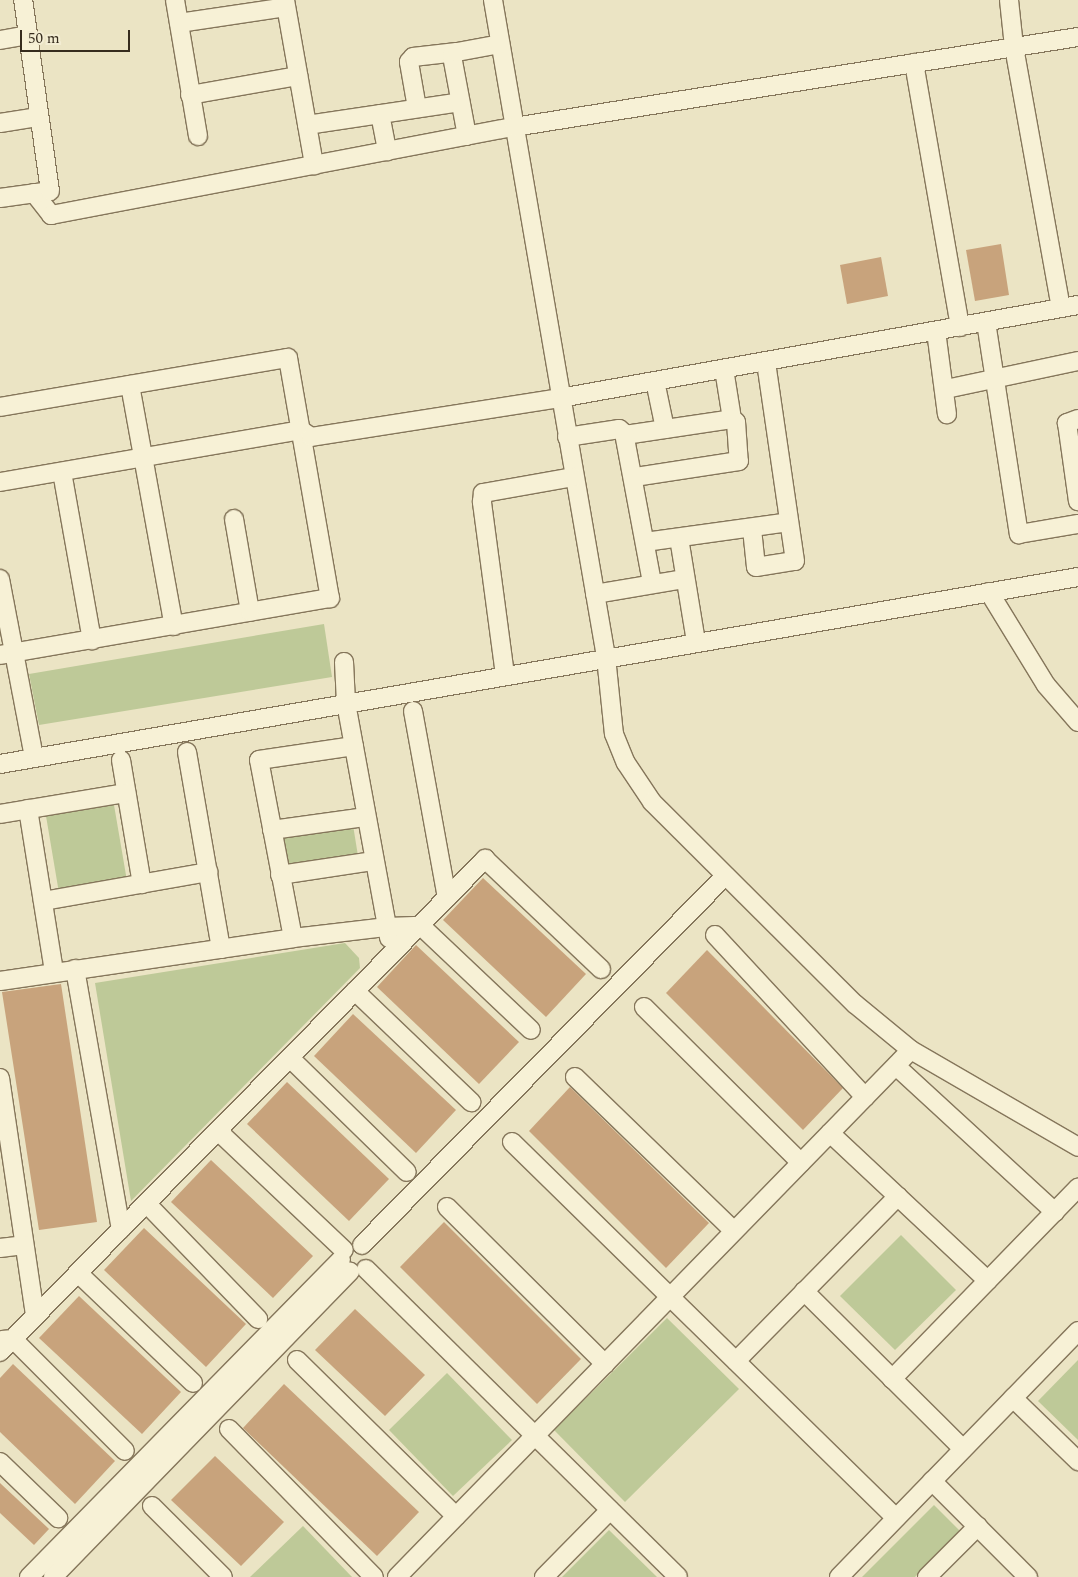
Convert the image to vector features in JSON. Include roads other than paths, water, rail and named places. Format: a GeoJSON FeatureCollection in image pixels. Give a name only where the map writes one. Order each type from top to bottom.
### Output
{"type":"FeatureCollection","features":[{"type":"Feature","properties":{"kind":"street"},"geometry":{"type":"LineString","coordinates":[[0,198],[50,191],[24,0]]}},
{"type":"Feature","properties":{"kind":"street"},"geometry":{"type":"LineString","coordinates":[[175,0],[198,136]]}},
{"type":"Feature","properties":{"kind":"street"},"geometry":{"type":"LineString","coordinates":[[0,482],[301,430],[312,437],[560,398],[1070,307],[1014,47],[1009,0]]}},
{"type":"Feature","properties":{"kind":"street"},"geometry":{"type":"LineString","coordinates":[[498,1],[500,44],[566,437],[606,657],[614,734],[626,763],[652,802],[724,877],[855,1004],[911,1050],[1078,1147]]}},
{"type":"Feature","properties":{"kind":"street"},"geometry":{"type":"LineString","coordinates":[[179,23],[219,8],[286,3],[314,165]]}},
{"type":"Feature","properties":{"kind":"street"},"geometry":{"type":"LineString","coordinates":[[0,40],[28,36]]}},
{"type":"Feature","properties":{"kind":"street"},"geometry":{"type":"LineString","coordinates":[[34,193],[51,215],[514,127],[1078,37]]}},
{"type":"Feature","properties":{"kind":"street"},"geometry":{"type":"LineString","coordinates":[[417,108],[409,62],[412,57],[458,52],[500,44]]}},
{"type":"Feature","properties":{"kind":"street"},"geometry":{"type":"LineString","coordinates":[[458,52],[452,61],[467,136]]}},
{"type":"Feature","properties":{"kind":"street"},"geometry":{"type":"LineString","coordinates":[[914,63],[960,326]]}},
{"type":"Feature","properties":{"kind":"street"},"geometry":{"type":"LineString","coordinates":[[190,95],[298,76]]}},
{"type":"Feature","properties":{"kind":"street"},"geometry":{"type":"LineString","coordinates":[[307,125],[460,102]]}},
{"type":"Feature","properties":{"kind":"street"},"geometry":{"type":"LineString","coordinates":[[380,114],[387,151]]}},
{"type":"Feature","properties":{"kind":"street"},"geometry":{"type":"LineString","coordinates":[[0,123],[39,117]]}},
{"type":"Feature","properties":{"kind":"street"},"geometry":{"type":"LineString","coordinates":[[986,322],[1019,534],[1078,524]]}},
{"type":"Feature","properties":{"kind":"street"},"geometry":{"type":"LineString","coordinates":[[936,331],[946,389],[947,414]]}},
{"type":"Feature","properties":{"kind":"street"},"geometry":{"type":"LineString","coordinates":[[0,407],[288,358],[330,598],[7,654]]}},
{"type":"Feature","properties":{"kind":"street"},"geometry":{"type":"LineString","coordinates":[[752,529],[756,567],[795,562],[766,361]]}},
{"type":"Feature","properties":{"kind":"street"},"geometry":{"type":"LineString","coordinates":[[946,389],[1078,361]]}},
{"type":"Feature","properties":{"kind":"street"},"geometry":{"type":"LineString","coordinates":[[634,477],[740,461],[736,422],[732,418],[724,369]]}},
{"type":"Feature","properties":{"kind":"street"},"geometry":{"type":"LineString","coordinates":[[655,381],[665,429]]}},
{"type":"Feature","properties":{"kind":"street"},"geometry":{"type":"LineString","coordinates":[[130,385],[174,626]]}},
{"type":"Feature","properties":{"kind":"street"},"geometry":{"type":"LineString","coordinates":[[625,435],[732,418]]}},
{"type":"Feature","properties":{"kind":"street"},"geometry":{"type":"LineString","coordinates":[[1078,420],[1067,423],[1078,501]]}},
{"type":"Feature","properties":{"kind":"street"},"geometry":{"type":"LineString","coordinates":[[566,437],[619,429],[625,435],[652,583]]}},
{"type":"Feature","properties":{"kind":"street"},"geometry":{"type":"LineString","coordinates":[[62,472],[92,640]]}},
{"type":"Feature","properties":{"kind":"street"},"geometry":{"type":"LineString","coordinates":[[505,675],[482,502],[483,493],[574,477]]}},
{"type":"Feature","properties":{"kind":"street"},"geometry":{"type":"LineString","coordinates":[[234,518],[250,612]]}},
{"type":"Feature","properties":{"kind":"street"},"geometry":{"type":"LineString","coordinates":[[645,542],[752,529],[789,522]]}},
{"type":"Feature","properties":{"kind":"street"},"geometry":{"type":"LineString","coordinates":[[679,538],[696,642]]}},
{"type":"Feature","properties":{"kind":"street"},"geometry":{"type":"LineString","coordinates":[[0,764],[606,657],[1078,577]]}},
{"type":"Feature","properties":{"kind":"street"},"geometry":{"type":"LineString","coordinates":[[0,579],[7,654],[34,758]]}},
{"type":"Feature","properties":{"kind":"street"},"geometry":{"type":"LineString","coordinates":[[595,594],[685,579]]}},
{"type":"Feature","properties":{"kind":"street"},"geometry":{"type":"LineString","coordinates":[[989,592],[1046,685],[1078,722]]}},
{"type":"Feature","properties":{"kind":"street"},"geometry":{"type":"LineString","coordinates":[[344,662],[346,703],[392,953]]}},
{"type":"Feature","properties":{"kind":"street"},"geometry":{"type":"LineString","coordinates":[[413,711],[447,898]]}},
{"type":"Feature","properties":{"kind":"street"},"geometry":{"type":"LineString","coordinates":[[293,938],[259,760],[354,746]]}},
{"type":"Feature","properties":{"kind":"street"},"geometry":{"type":"LineString","coordinates":[[187,752],[221,949]]}},
{"type":"Feature","properties":{"kind":"street"},"geometry":{"type":"LineString","coordinates":[[121,760],[142,884]]}},
{"type":"Feature","properties":{"kind":"street"},"geometry":{"type":"LineString","coordinates":[[0,814],[126,793]]}},
{"type":"Feature","properties":{"kind":"street"},"geometry":{"type":"LineString","coordinates":[[28,809],[54,972]]}},
{"type":"Feature","properties":{"kind":"street"},"geometry":{"type":"LineString","coordinates":[[272,830],[366,817]]}},
{"type":"Feature","properties":{"kind":"street"},"geometry":{"type":"LineString","coordinates":[[0,1352],[7,1340],[35,1316],[147,1204],[485,859],[601,969]]}},
{"type":"Feature","properties":{"kind":"street"},"geometry":{"type":"LineString","coordinates":[[280,874],[374,861]]}},
{"type":"Feature","properties":{"kind":"street"},"geometry":{"type":"LineString","coordinates":[[43,901],[208,872]]}},
{"type":"Feature","properties":{"kind":"street"},"geometry":{"type":"LineString","coordinates":[[53,1577],[350,1262],[355,1244],[362,1244],[724,877]]}},
{"type":"Feature","properties":{"kind":"street"},"geometry":{"type":"LineString","coordinates":[[0,981],[75,968],[293,938],[387,927],[421,926],[531,1030]]}},
{"type":"Feature","properties":{"kind":"street"},"geometry":{"type":"LineString","coordinates":[[715,935],[865,1097]]}},
{"type":"Feature","properties":{"kind":"street"},"geometry":{"type":"LineString","coordinates":[[75,968],[121,1229]]}},
{"type":"Feature","properties":{"kind":"street"},"geometry":{"type":"LineString","coordinates":[[355,991],[471,1102]]}},
{"type":"Feature","properties":{"kind":"street"},"geometry":{"type":"LineString","coordinates":[[644,1008],[801,1163]]}},
{"type":"Feature","properties":{"kind":"street"},"geometry":{"type":"LineString","coordinates":[[397,1577],[911,1050]]}},
{"type":"Feature","properties":{"kind":"street"},"geometry":{"type":"LineString","coordinates":[[290,1058],[408,1172]]}},
{"type":"Feature","properties":{"kind":"street"},"geometry":{"type":"LineString","coordinates":[[896,1066],[1054,1212]]}},
{"type":"Feature","properties":{"kind":"street"},"geometry":{"type":"LineString","coordinates":[[575,1077],[734,1231]]}},
{"type":"Feature","properties":{"kind":"street"},"geometry":{"type":"LineString","coordinates":[[0,1078],[5,1150],[24,1245],[35,1316]]}},
{"type":"Feature","properties":{"kind":"street"},"geometry":{"type":"LineString","coordinates":[[218,1131],[350,1262],[535,1436],[678,1577]]}},
{"type":"Feature","properties":{"kind":"street"},"geometry":{"type":"LineString","coordinates":[[830,1133],[988,1281]]}},
{"type":"Feature","properties":{"kind":"street"},"geometry":{"type":"LineString","coordinates":[[512,1142],[669,1298],[896,1518]]}},
{"type":"Feature","properties":{"kind":"street"},"geometry":{"type":"LineString","coordinates":[[892,1379],[1078,1188]]}},
{"type":"Feature","properties":{"kind":"street"},"geometry":{"type":"LineString","coordinates":[[736,1362],[898,1196]]}},
{"type":"Feature","properties":{"kind":"street"},"geometry":{"type":"LineString","coordinates":[[147,1204],[258,1318]]}},
{"type":"Feature","properties":{"kind":"street"},"geometry":{"type":"LineString","coordinates":[[447,1207],[605,1364]]}},
{"type":"Feature","properties":{"kind":"street"},"geometry":{"type":"LineString","coordinates":[[29,1577],[350,1262],[370,1258],[362,1244]]}},
{"type":"Feature","properties":{"kind":"street"},"geometry":{"type":"LineString","coordinates":[[0,1248],[24,1245]]}},
{"type":"Feature","properties":{"kind":"street"},"geometry":{"type":"LineString","coordinates":[[78,1273],[193,1383]]}},
{"type":"Feature","properties":{"kind":"street"},"geometry":{"type":"LineString","coordinates":[[804,1292],[963,1449]]}},
{"type":"Feature","properties":{"kind":"street"},"geometry":{"type":"LineString","coordinates":[[839,1577],[1078,1331]]}},
{"type":"Feature","properties":{"kind":"street"},"geometry":{"type":"LineString","coordinates":[[7,1340],[124,1451]]}},
{"type":"Feature","properties":{"kind":"street"},"geometry":{"type":"LineString","coordinates":[[297,1360],[456,1516]]}},
{"type":"Feature","properties":{"kind":"street"},"geometry":{"type":"LineString","coordinates":[[1013,1398],[1078,1461]]}},
{"type":"Feature","properties":{"kind":"street"},"geometry":{"type":"LineString","coordinates":[[228,1429],[374,1577]]}},
{"type":"Feature","properties":{"kind":"street"},"geometry":{"type":"LineString","coordinates":[[0,1462],[58,1518]]}},
{"type":"Feature","properties":{"kind":"street"},"geometry":{"type":"LineString","coordinates":[[932,1481],[1028,1577]]}},
{"type":"Feature","properties":{"kind":"street"},"geometry":{"type":"LineString","coordinates":[[152,1506],[223,1577]]}},
{"type":"Feature","properties":{"kind":"street"},"geometry":{"type":"LineString","coordinates":[[544,1577],[610,1510]]}},
{"type":"Feature","properties":{"kind":"street"},"geometry":{"type":"LineString","coordinates":[[927,1577],[978,1526]]}}]}
